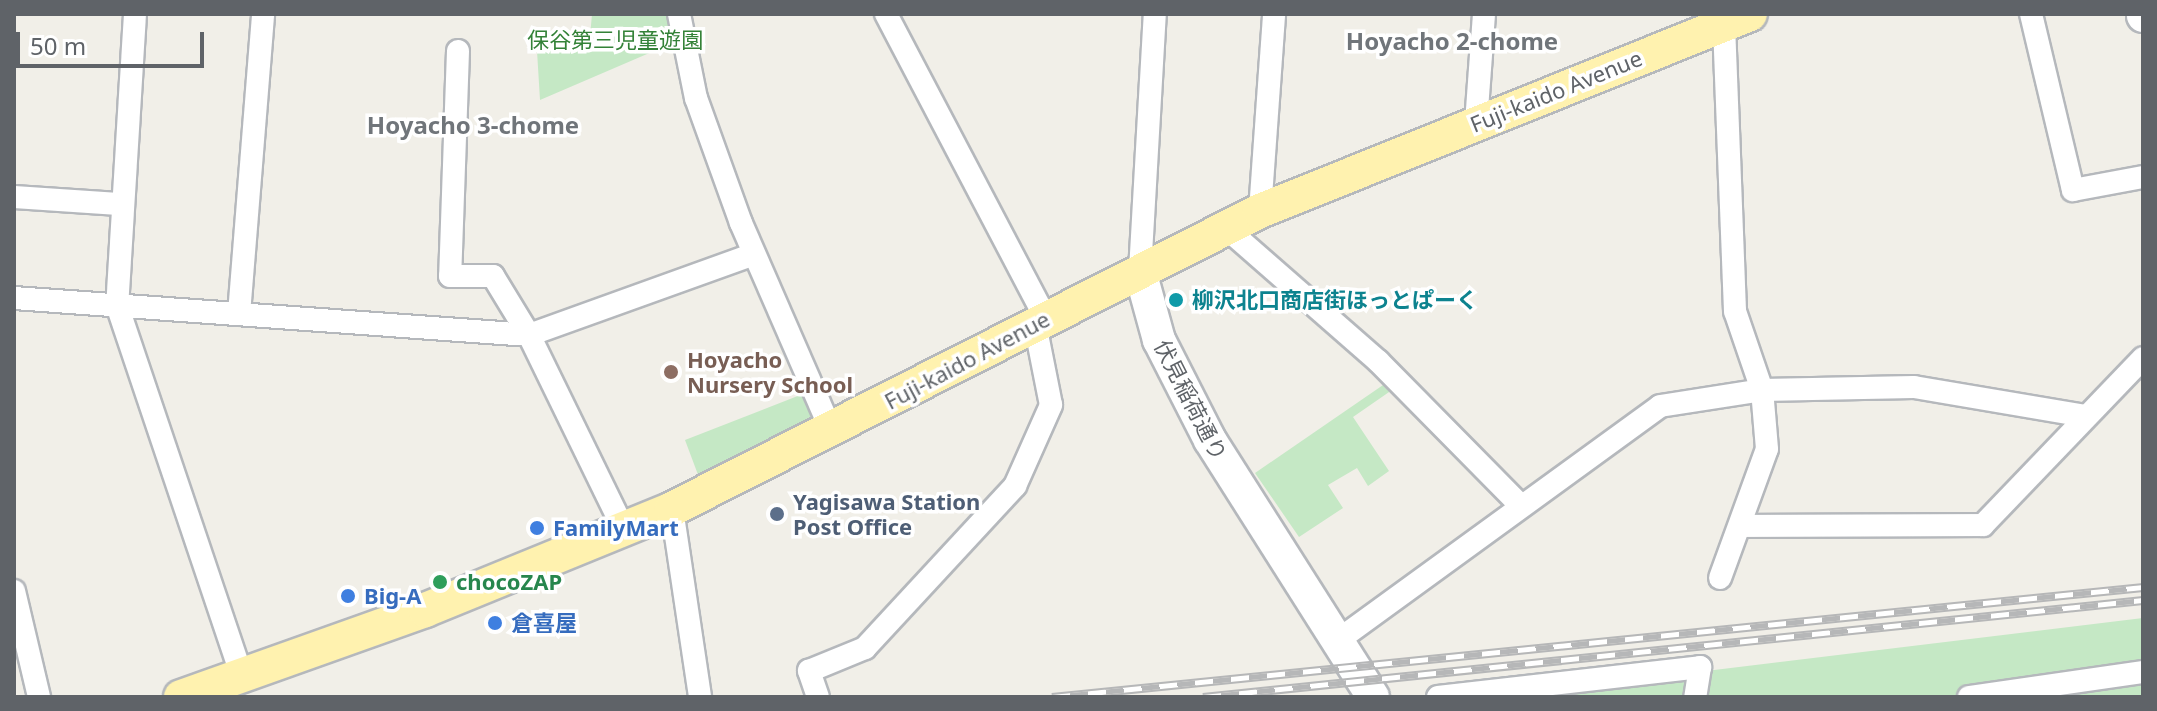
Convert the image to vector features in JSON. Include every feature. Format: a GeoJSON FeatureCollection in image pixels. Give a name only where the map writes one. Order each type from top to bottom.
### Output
{"type":"FeatureCollection","features":[{"type":"Feature","properties":{"kind":"main road","name":"Fuji-kaido Avenue"},"geometry":{"type":"LineString","coordinates":[[181,697],[242,677],[672,509],[832,432],[1038,316],[1140,271],[1260,211],[1737,19]]}},
{"type":"Feature","properties":{"kind":"street"},"geometry":{"type":"LineString","coordinates":[[135,14],[119,204],[117,305],[242,677]]}},
{"type":"Feature","properties":{"kind":"street"},"geometry":{"type":"LineString","coordinates":[[239,314],[263,14]]}},
{"type":"Feature","properties":{"kind":"street"},"geometry":{"type":"LineString","coordinates":[[679,14],[696,98],[754,254],[832,432]]}},
{"type":"Feature","properties":{"kind":"street"},"geometry":{"type":"LineString","coordinates":[[818,697],[809,671],[865,648],[1015,486],[1051,405],[1038,316],[886,14]]}},
{"type":"Feature","properties":{"kind":"street","name":"伏見稲荷通り"},"geometry":{"type":"LineString","coordinates":[[1155,14],[1140,271],[1159,340],[1210,440],[1373,697]]}},
{"type":"Feature","properties":{"kind":"street"},"geometry":{"type":"LineString","coordinates":[[1260,211],[1274,14]]}},
{"type":"Feature","properties":{"kind":"street"},"geometry":{"type":"LineString","coordinates":[[1476,123],[1484,14]]}},
{"type":"Feature","properties":{"kind":"street"},"geometry":{"type":"LineString","coordinates":[[2031,14],[2073,190],[2143,177]]}},
{"type":"Feature","properties":{"kind":"street"},"geometry":{"type":"LineString","coordinates":[[1720,578],[1767,449],[1762,390],[1735,311],[1737,19]]}},
{"type":"Feature","properties":{"kind":"street"},"geometry":{"type":"LineString","coordinates":[[458,51],[450,276],[493,276],[529,335],[623,528]]}},
{"type":"Feature","properties":{"kind":"street"},"geometry":{"type":"LineString","coordinates":[[14,197],[119,204]]}},
{"type":"Feature","properties":{"kind":"street"},"geometry":{"type":"LineString","coordinates":[[1226,228],[1378,361],[1390,381],[1520,505]]}},
{"type":"Feature","properties":{"kind":"street"},"geometry":{"type":"LineString","coordinates":[[14,298],[529,335],[754,254]]}},
{"type":"Feature","properties":{"kind":"street"},"geometry":{"type":"LineString","coordinates":[[1740,526],[1983,525],[2143,358]]}},
{"type":"Feature","properties":{"kind":"street"},"geometry":{"type":"LineString","coordinates":[[1337,641],[1488,537],[1520,505],[1660,406],[1762,390],[1914,387],[2085,416]]}},
{"type":"Feature","properties":{"kind":"street"},"geometry":{"type":"LineString","coordinates":[[672,509],[700,697]]}},
{"type":"Feature","properties":{"kind":"street"},"geometry":{"type":"LineString","coordinates":[[14,591],[39,697]]}},
{"type":"Feature","properties":{"kind":"street"},"geometry":{"type":"LineString","coordinates":[[1438,697],[1599,688],[1700,667],[1695,697]]}},
{"type":"Feature","properties":{"kind":"street"},"geometry":{"type":"LineString","coordinates":[[1969,697],[2143,672]]}},
{"type":"Feature","properties":{"kind":"green space","name":"保谷第三児童遊園"},"geometry":{"type":"Polygon","coordinates":[[[592,14],[678,14],[682,39],[540,100],[537,51],[589,48],[592,14]]]}},
{"type":"Feature","properties":{"kind":"green space"},"geometry":{"type":"Polygon","coordinates":[[[1386,383],[1392,390],[1353,417],[1389,471],[1368,486],[1357,468],[1328,485],[1343,508],[1299,537],[1255,473],[1386,383]]]}},
{"type":"Feature","properties":{"kind":"green space"},"geometry":{"type":"Polygon","coordinates":[[[813,390],[830,427],[703,488],[685,440],[813,390]]]}},
{"type":"Feature","properties":{"kind":"green space"},"geometry":{"type":"Polygon","coordinates":[[[2143,618],[2143,697],[1701,697],[1706,671],[2143,618]]]}},
{"type":"Feature","properties":{"kind":"green space"},"geometry":{"type":"Polygon","coordinates":[[[1694,673],[1689,697],[1572,697],[1568,688],[1694,673]]]}},
{"type":"Feature","properties":{"kind":"railway"},"geometry":{"type":"LineString","coordinates":[[1052,697],[2143,587]]}},
{"type":"Feature","properties":{"kind":"railway"},"geometry":{"type":"LineString","coordinates":[[1203,697],[2143,600]]}},
{"type":"Feature","properties":{"kind":"place","name":"柳沢北口商店街ほっとぱーく"},"geometry":{"type":"Point","coordinates":[1176,300]}},
{"type":"Feature","properties":{"kind":"place","name":"Hoyacho Nursery School"},"geometry":{"type":"Point","coordinates":[671,372]}},
{"type":"Feature","properties":{"kind":"place","name":"Yagisawa Station Post Office"},"geometry":{"type":"Point","coordinates":[777,514]}},
{"type":"Feature","properties":{"kind":"place","name":"FamilyMart"},"geometry":{"type":"Point","coordinates":[537,528]}},
{"type":"Feature","properties":{"kind":"place","name":"chocoZAP"},"geometry":{"type":"Point","coordinates":[440,582]}},
{"type":"Feature","properties":{"kind":"place","name":"Big-A"},"geometry":{"type":"Point","coordinates":[348,596]}},
{"type":"Feature","properties":{"kind":"place","name":"倉喜屋"},"geometry":{"type":"Point","coordinates":[495,623]}},
{"type":"Feature","properties":{"kind":"district","name":"Hoyacho 2-chome"},"geometry":{"type":"Point","coordinates":[1452,41]}},
{"type":"Feature","properties":{"kind":"district","name":"Hoyacho 3-chome"},"geometry":{"type":"Point","coordinates":[473,125]}}]}
